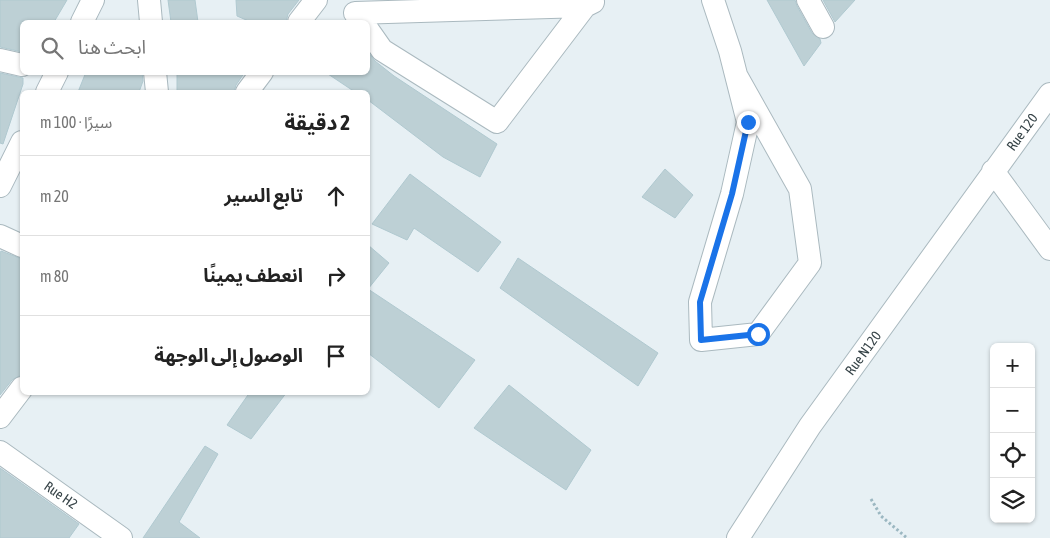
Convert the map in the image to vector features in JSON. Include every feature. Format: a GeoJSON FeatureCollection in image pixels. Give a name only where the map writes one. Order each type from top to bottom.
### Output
{"type":"FeatureCollection","features":[{"type":"Feature","properties":{"kind":"street"},"geometry":{"type":"LineString","coordinates":[[83,20],[93,0]]}},
{"type":"Feature","properties":{"kind":"street"},"geometry":{"type":"LineString","coordinates":[[148,0],[150,20]]}},
{"type":"Feature","properties":{"kind":"street"},"geometry":{"type":"LineString","coordinates":[[301,20],[316,0]]}},
{"type":"Feature","properties":{"kind":"street"},"geometry":{"type":"LineString","coordinates":[[713,0],[737,77],[748,122],[732,194],[700,302],[701,340],[758,334],[810,263],[800,189],[737,77]]}},
{"type":"Feature","properties":{"kind":"street"},"geometry":{"type":"LineString","coordinates":[[808,0],[823,27]]}},
{"type":"Feature","properties":{"kind":"street"},"geometry":{"type":"LineString","coordinates":[[360,20],[355,13],[592,3]]}},
{"type":"Feature","properties":{"kind":"street"},"geometry":{"type":"LineString","coordinates":[[370,33],[382,50],[497,122],[592,3]]}},
{"type":"Feature","properties":{"kind":"street"},"geometry":{"type":"LineString","coordinates":[[0,60],[20,65]]}},
{"type":"Feature","properties":{"kind":"street"},"geometry":{"type":"LineString","coordinates":[[48,90],[56,75]]}},
{"type":"Feature","properties":{"kind":"street"},"geometry":{"type":"LineString","coordinates":[[155,75],[157,90]]}},
{"type":"Feature","properties":{"kind":"street"},"geometry":{"type":"LineString","coordinates":[[248,90],[260,75]]}},
{"type":"Feature","properties":{"kind":"street","name":"Rue 120"},"geometry":{"type":"LineString","coordinates":[[993,171],[1050,94]]}},
{"type":"Feature","properties":{"kind":"street"},"geometry":{"type":"LineString","coordinates":[[0,186],[16,151]]}},
{"type":"Feature","properties":{"kind":"street"},"geometry":{"type":"LineString","coordinates":[[993,171],[1050,249]]}},
{"type":"Feature","properties":{"kind":"street","name":"Rue N120"},"geometry":{"type":"LineString","coordinates":[[738,538],[810,426],[993,171]]}},
{"type":"Feature","properties":{"kind":"street"},"geometry":{"type":"LineString","coordinates":[[0,236],[20,245]]}},
{"type":"Feature","properties":{"kind":"street"},"geometry":{"type":"LineString","coordinates":[[0,417],[20,391]]}},
{"type":"Feature","properties":{"kind":"street","name":"Rue H2"},"geometry":{"type":"LineString","coordinates":[[0,452],[92,530],[121,538]]}},
{"type":"Feature","properties":{"kind":"path"},"geometry":{"type":"LineString","coordinates":[[871,500],[882,516],[907,538]]}},
{"type":"Feature","properties":{"kind":"building"},"geometry":{"type":"Polygon","coordinates":[[[0,0],[67,0],[55,20],[20,20],[20,52],[0,47],[0,0]]]}},
{"type":"Feature","properties":{"kind":"building"},"geometry":{"type":"Polygon","coordinates":[[[168,0],[195,0],[198,20],[171,20],[168,0]]]}},
{"type":"Feature","properties":{"kind":"building"},"geometry":{"type":"Polygon","coordinates":[[[236,0],[299,0],[288,14],[286,20],[246,20],[237,16],[236,0]]]}},
{"type":"Feature","properties":{"kind":"building"},"geometry":{"type":"Polygon","coordinates":[[[767,0],[795,0],[812,33],[820,39],[821,43],[804,66],[767,0]]]}},
{"type":"Feature","properties":{"kind":"building"},"geometry":{"type":"Polygon","coordinates":[[[823,0],[855,0],[835,22],[823,0]]]}},
{"type":"Feature","properties":{"kind":"building"},"geometry":{"type":"Polygon","coordinates":[[[370,55],[394,76],[497,144],[480,177],[443,157],[370,102],[370,90],[352,90],[330,75],[370,75],[370,55]]]}},
{"type":"Feature","properties":{"kind":"building"},"geometry":{"type":"Polygon","coordinates":[[[0,73],[23,78],[23,84],[3,144],[0,143],[0,73]]]}},
{"type":"Feature","properties":{"kind":"building"},"geometry":{"type":"Polygon","coordinates":[[[85,75],[142,75],[143,81],[140,90],[79,90],[85,75]]]}},
{"type":"Feature","properties":{"kind":"building"},"geometry":{"type":"Polygon","coordinates":[[[177,75],[243,75],[235,90],[177,90],[177,75]]]}},
{"type":"Feature","properties":{"kind":"building"},"geometry":{"type":"Polygon","coordinates":[[[665,169],[693,195],[675,218],[642,197],[665,169]]]}},
{"type":"Feature","properties":{"kind":"building"},"geometry":{"type":"Polygon","coordinates":[[[410,174],[501,242],[478,272],[414,228],[407,240],[372,224],[410,174]]]}},
{"type":"Feature","properties":{"kind":"building"},"geometry":{"type":"Polygon","coordinates":[[[370,247],[389,263],[370,287],[370,247]]]}},
{"type":"Feature","properties":{"kind":"building"},"geometry":{"type":"Polygon","coordinates":[[[1,251],[20,258],[20,376],[12,380],[0,395],[1,251]]]}},
{"type":"Feature","properties":{"kind":"building"},"geometry":{"type":"Polygon","coordinates":[[[518,258],[658,353],[638,386],[500,288],[518,258]]]}},
{"type":"Feature","properties":{"kind":"building"},"geometry":{"type":"Polygon","coordinates":[[[370,290],[475,360],[439,408],[370,355],[370,290]]]}},
{"type":"Feature","properties":{"kind":"building"},"geometry":{"type":"Polygon","coordinates":[[[509,385],[591,450],[566,490],[474,428],[509,385]]]}},
{"type":"Feature","properties":{"kind":"building"},"geometry":{"type":"Polygon","coordinates":[[[248,395],[285,395],[251,439],[227,425],[248,395]]]}},
{"type":"Feature","properties":{"kind":"building"},"geometry":{"type":"Polygon","coordinates":[[[205,446],[218,454],[179,522],[200,538],[143,538],[205,446]]]}},
{"type":"Feature","properties":{"kind":"building"},"geometry":{"type":"Polygon","coordinates":[[[0,468],[79,524],[69,538],[0,538],[0,468]]]}},
{"type":"Feature","properties":{"kind":"route"},"geometry":{"type":"LineString","coordinates":[[748,122],[732,194],[700,302],[701,340],[758,334]]}}]}
